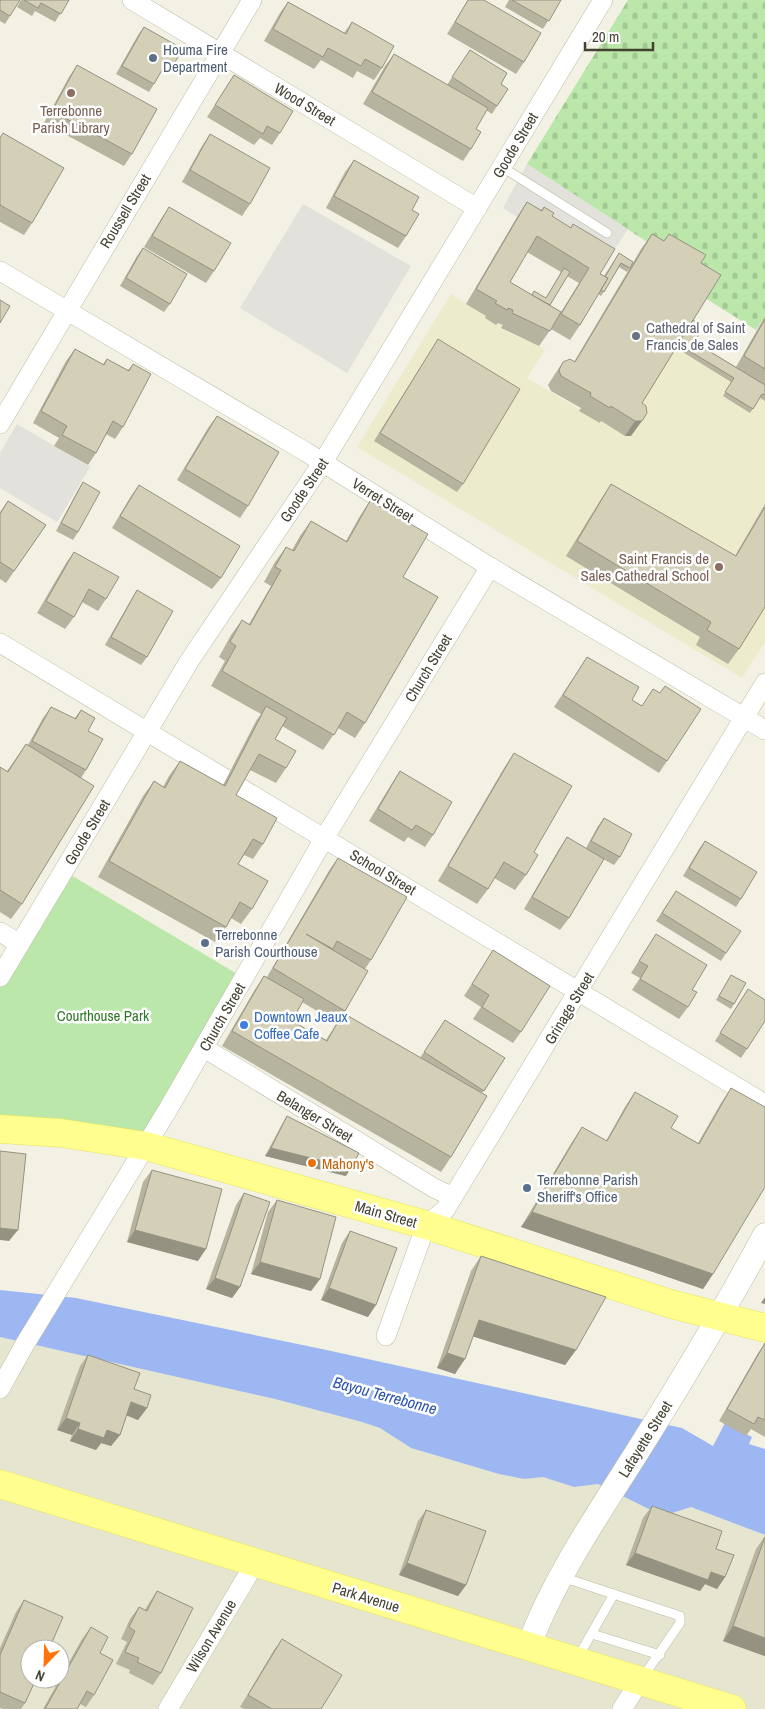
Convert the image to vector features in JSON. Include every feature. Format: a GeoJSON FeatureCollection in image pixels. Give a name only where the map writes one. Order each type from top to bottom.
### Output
{"type":"FeatureCollection","features":[{"type":"Feature","properties":{"kind":"main road","name":"Main Street"},"geometry":{"type":"LineString","coordinates":[[0,1129],[61,1133],[146,1146],[426,1225],[671,1304],[765,1328]]}},
{"type":"Feature","properties":{"kind":"main road","name":"Park Avenue"},"geometry":{"type":"LineString","coordinates":[[0,1484],[529,1645],[640,1682],[732,1709]]}},
{"type":"Feature","properties":{"kind":"street","name":"Wood Street"},"geometry":{"type":"LineString","coordinates":[[132,0],[477,208]]}},
{"type":"Feature","properties":{"kind":"street","name":"Roussell Street"},"geometry":{"type":"LineString","coordinates":[[0,424],[252,0]]}},
{"type":"Feature","properties":{"kind":"street","name":"Goode Street"},"geometry":{"type":"LineString","coordinates":[[0,978],[190,660],[323,462],[603,0]]}},
{"type":"Feature","properties":{"kind":"street","name":"Verret Street"},"geometry":{"type":"LineString","coordinates":[[0,271],[66,312],[323,462],[490,567],[765,730]]}},
{"type":"Feature","properties":{"kind":"street","name":"Church Street"},"geometry":{"type":"LineString","coordinates":[[0,1389],[25,1344],[204,1048],[325,837],[490,567]]}},
{"type":"Feature","properties":{"kind":"street","name":"School Street"},"geometry":{"type":"LineString","coordinates":[[0,643],[580,990],[765,1104]]}},
{"type":"Feature","properties":{"kind":"street","name":"Grinage Street"},"geometry":{"type":"LineString","coordinates":[[426,1225],[445,1210],[765,684]]}},
{"type":"Feature","properties":{"kind":"street"},"geometry":{"type":"LineString","coordinates":[[0,932],[20,944]]}},
{"type":"Feature","properties":{"kind":"street","name":"Belanger Street"},"geometry":{"type":"LineString","coordinates":[[204,1048],[453,1197]]}},
{"type":"Feature","properties":{"kind":"street"},"geometry":{"type":"LineString","coordinates":[[386,1336],[426,1225]]}},
{"type":"Feature","properties":{"kind":"street","name":"Lafayette Street"},"geometry":{"type":"LineString","coordinates":[[529,1645],[540,1615],[595,1520],[721,1316],[765,1235]]}},
{"type":"Feature","properties":{"kind":"street","name":"Wilson Avenue"},"geometry":{"type":"LineString","coordinates":[[168,1709],[255,1563]]}},
{"type":"Feature","properties":{"kind":"street"},"geometry":{"type":"LineString","coordinates":[[622,1709],[640,1682]]}},
{"type":"Feature","properties":{"kind":"lane"},"geometry":{"type":"LineString","coordinates":[[502,167],[606,232]]}},
{"type":"Feature","properties":{"kind":"lane"},"geometry":{"type":"LineString","coordinates":[[562,1578],[680,1616],[680,1623],[640,1682]]}},
{"type":"Feature","properties":{"kind":"lane"},"geometry":{"type":"LineString","coordinates":[[576,1661],[614,1594]]}},
{"type":"Feature","properties":{"kind":"lane"},"geometry":{"type":"LineString","coordinates":[[592,1634],[660,1655]]}},
{"type":"Feature","properties":{"kind":"shaded area"},"geometry":{"type":"Polygon","coordinates":[[[527,164],[628,229],[605,264],[531,226],[503,208],[527,164]]]}},
{"type":"Feature","properties":{"kind":"shaded area"},"geometry":{"type":"Polygon","coordinates":[[[303,204],[411,266],[347,373],[240,308],[303,204]]]}},
{"type":"Feature","properties":{"kind":"shaded area"},"geometry":{"type":"Polygon","coordinates":[[[451,294],[486,316],[485,318],[496,325],[498,323],[503,325],[501,329],[525,340],[526,338],[545,350],[527,378],[625,436],[631,418],[675,348],[731,382],[723,396],[750,412],[760,398],[765,401],[765,642],[742,678],[357,447],[451,294]]]}},
{"type":"Feature","properties":{"kind":"shaded area"},"geometry":{"type":"Polygon","coordinates":[[[17,424],[90,467],[57,522],[0,488],[0,453],[17,424]]]}},
{"type":"Feature","properties":{"kind":"shaded area"},"geometry":{"type":"Polygon","coordinates":[[[0,1337],[275,1399],[380,1428],[411,1448],[499,1474],[524,1479],[543,1477],[574,1487],[598,1484],[663,1516],[691,1507],[765,1535],[765,1709],[0,1709],[0,1337]]]}},
{"type":"Feature","properties":{"kind":"green space"},"geometry":{"type":"Polygon","coordinates":[[[628,0],[765,0],[765,316],[756,330],[705,298],[658,249],[527,164],[628,0]]]}},
{"type":"Feature","properties":{"kind":"green space","name":"Courthouse Park"},"geometry":{"type":"Polygon","coordinates":[[[64,871],[244,978],[146,1146],[0,1129],[0,977],[64,871]]]}},
{"type":"Feature","properties":{"kind":"water","name":"Bayou Terrebonne"},"geometry":{"type":"Polygon","coordinates":[[[0,1290],[76,1298],[322,1349],[682,1428],[713,1446],[725,1423],[752,1437],[749,1444],[765,1449],[765,1535],[691,1507],[663,1516],[598,1484],[574,1487],[543,1477],[524,1479],[499,1474],[411,1448],[380,1428],[275,1399],[0,1337],[0,1290]]]}},
{"type":"Feature","properties":{"kind":"building"},"geometry":{"type":"Polygon","coordinates":[[[0,0],[20,0],[10,16],[0,10],[0,0]]]}},
{"type":"Feature","properties":{"kind":"building"},"geometry":{"type":"Polygon","coordinates":[[[24,0],[69,0],[61,14],[41,3],[38,8],[24,0]]]}},
{"type":"Feature","properties":{"kind":"building"},"geometry":{"type":"Polygon","coordinates":[[[468,0],[484,0],[541,33],[524,62],[455,22],[468,0]]]}},
{"type":"Feature","properties":{"kind":"building"},"geometry":{"type":"Polygon","coordinates":[[[512,0],[561,0],[549,21],[512,0]]]}},
{"type":"Feature","properties":{"kind":"building"},"geometry":{"type":"Polygon","coordinates":[[[288,2],[346,34],[352,22],[394,46],[382,68],[365,59],[361,66],[328,48],[323,57],[273,29],[288,2]]]}},
{"type":"Feature","properties":{"kind":"building"},"geometry":{"type":"Polygon","coordinates":[[[144,27],[183,49],[173,65],[167,61],[154,84],[122,66],[144,27]]]}},
{"type":"Feature","properties":{"kind":"building"},"geometry":{"type":"Polygon","coordinates":[[[470,50],[507,73],[501,84],[508,89],[497,106],[452,77],[470,50]]]}},
{"type":"Feature","properties":{"kind":"building"},"geometry":{"type":"Polygon","coordinates":[[[394,54],[488,108],[476,129],[481,132],[471,149],[372,92],[394,54]]]}},
{"type":"Feature","properties":{"kind":"building"},"geometry":{"type":"Polygon","coordinates":[[[77,65],[157,109],[132,154],[52,111],[77,65]]]}},
{"type":"Feature","properties":{"kind":"building"},"geometry":{"type":"Polygon","coordinates":[[[234,75],[293,111],[280,133],[267,126],[263,134],[215,105],[234,75]]]}},
{"type":"Feature","properties":{"kind":"building"},"geometry":{"type":"Polygon","coordinates":[[[3,133],[64,168],[32,223],[0,205],[0,138],[3,133]]]}},
{"type":"Feature","properties":{"kind":"building"},"geometry":{"type":"Polygon","coordinates":[[[210,134],[270,168],[250,204],[190,170],[210,134]]]}},
{"type":"Feature","properties":{"kind":"building"},"geometry":{"type":"Polygon","coordinates":[[[354,160],[419,197],[412,210],[419,214],[406,236],[334,196],[354,160]]]}},
{"type":"Feature","properties":{"kind":"building"},"geometry":{"type":"Polygon","coordinates":[[[527,202],[542,211],[544,207],[554,213],[552,216],[571,228],[573,224],[615,249],[600,274],[608,278],[580,325],[561,314],[589,268],[537,236],[510,282],[561,312],[550,331],[512,313],[513,310],[508,308],[507,310],[495,303],[497,301],[476,289],[527,202]]]}},
{"type":"Feature","properties":{"kind":"building"},"geometry":{"type":"Polygon","coordinates":[[[169,207],[231,243],[214,271],[152,236],[169,207]]]}},
{"type":"Feature","properties":{"kind":"building","name":"Cathedral of Saint Francis de Sales"},"geometry":{"type":"Polygon","coordinates":[[[652,234],[664,241],[669,234],[706,255],[701,263],[721,275],[642,403],[646,406],[647,413],[642,421],[635,421],[590,396],[591,393],[561,376],[559,370],[563,362],[570,359],[575,362],[652,234]]]}},
{"type":"Feature","properties":{"kind":"building"},"geometry":{"type":"Polygon","coordinates":[[[143,248],[187,274],[170,304],[126,278],[143,248]]]}},
{"type":"Feature","properties":{"kind":"building"},"geometry":{"type":"Polygon","coordinates":[[[619,253],[633,262],[630,268],[621,263],[604,292],[601,290],[608,278],[605,277],[619,253]]]}},
{"type":"Feature","properties":{"kind":"building"},"geometry":{"type":"Polygon","coordinates":[[[564,268],[570,272],[550,305],[532,295],[534,291],[546,298],[564,268]]]}},
{"type":"Feature","properties":{"kind":"building"},"geometry":{"type":"Polygon","coordinates":[[[0,300],[10,306],[0,323],[0,300]]]}},
{"type":"Feature","properties":{"kind":"building"},"geometry":{"type":"Polygon","coordinates":[[[765,319],[765,369],[744,356],[765,319]]]}},
{"type":"Feature","properties":{"kind":"building"},"geometry":{"type":"Polygon","coordinates":[[[693,320],[704,327],[694,342],[765,385],[765,395],[762,394],[753,409],[725,392],[734,378],[678,344],[693,320]]]}},
{"type":"Feature","properties":{"kind":"building"},"geometry":{"type":"Polygon","coordinates":[[[438,339],[520,389],[463,484],[380,433],[438,339]]]}},
{"type":"Feature","properties":{"kind":"building"},"geometry":{"type":"Polygon","coordinates":[[[75,349],[104,365],[107,359],[129,371],[133,364],[151,374],[123,427],[113,421],[96,453],[62,435],[67,426],[41,411],[75,349]]]}},
{"type":"Feature","properties":{"kind":"building"},"geometry":{"type":"Polygon","coordinates":[[[217,416],[279,452],[248,506],[185,469],[217,416]]]}},
{"type":"Feature","properties":{"kind":"building"},"geometry":{"type":"Polygon","coordinates":[[[83,482],[100,492],[78,532],[61,523],[83,482]]]}},
{"type":"Feature","properties":{"kind":"building"},"geometry":{"type":"Polygon","coordinates":[[[611,484],[736,556],[765,507],[765,607],[739,649],[707,630],[711,622],[577,541],[611,484]]]}},
{"type":"Feature","properties":{"kind":"building"},"geometry":{"type":"Polygon","coordinates":[[[139,485],[240,546],[221,578],[120,516],[139,485]]]}},
{"type":"Feature","properties":{"kind":"building"},"geometry":{"type":"Polygon","coordinates":[[[8,501],[46,525],[14,571],[0,562],[0,514],[8,501]]]}},
{"type":"Feature","properties":{"kind":"building"},"geometry":{"type":"Polygon","coordinates":[[[370,501],[428,534],[403,577],[438,597],[365,723],[347,712],[334,735],[222,671],[236,646],[230,642],[242,620],[250,625],[281,570],[275,567],[286,547],[294,551],[311,521],[347,542],[370,501]]]}},
{"type":"Feature","properties":{"kind":"building"},"geometry":{"type":"Polygon","coordinates":[[[74,552],[119,577],[106,599],[89,589],[74,617],[46,601],[74,552]]]}},
{"type":"Feature","properties":{"kind":"building"},"geometry":{"type":"Polygon","coordinates":[[[137,590],[173,611],[147,657],[111,637],[137,590]]]}},
{"type":"Feature","properties":{"kind":"building"},"geometry":{"type":"Polygon","coordinates":[[[587,657],[639,687],[632,700],[642,706],[653,689],[660,693],[665,686],[701,709],[667,761],[563,695],[587,657]]]}},
{"type":"Feature","properties":{"kind":"building"},"geometry":{"type":"Polygon","coordinates":[[[266,706],[287,718],[275,739],[296,751],[286,768],[259,754],[236,795],[277,818],[263,844],[253,839],[238,864],[268,881],[252,909],[240,902],[226,927],[109,861],[154,781],[165,788],[180,761],[225,786],[266,706]]]}},
{"type":"Feature","properties":{"kind":"building"},"geometry":{"type":"Polygon","coordinates":[[[51,707],[76,719],[81,710],[95,718],[88,731],[103,739],[86,770],[32,741],[51,707]]]}},
{"type":"Feature","properties":{"kind":"building"},"geometry":{"type":"Polygon","coordinates":[[[26,744],[94,786],[22,904],[0,890],[0,767],[8,772],[26,744]]]}},
{"type":"Feature","properties":{"kind":"building"},"geometry":{"type":"Polygon","coordinates":[[[514,753],[572,786],[534,852],[538,855],[526,875],[504,862],[488,889],[448,866],[514,753]]]}},
{"type":"Feature","properties":{"kind":"building"},"geometry":{"type":"Polygon","coordinates":[[[400,771],[452,802],[433,835],[416,825],[412,830],[378,809],[400,771]]]}},
{"type":"Feature","properties":{"kind":"building"},"geometry":{"type":"Polygon","coordinates":[[[604,818],[632,834],[620,857],[591,841],[604,818]]]}},
{"type":"Feature","properties":{"kind":"building"},"geometry":{"type":"Polygon","coordinates":[[[567,837],[604,859],[569,918],[532,897],[567,837]]]}},
{"type":"Feature","properties":{"kind":"building"},"geometry":{"type":"Polygon","coordinates":[[[705,841],[757,872],[741,899],[689,868],[705,841]]]}},
{"type":"Feature","properties":{"kind":"building"},"geometry":{"type":"Polygon","coordinates":[[[338,858],[407,897],[371,960],[337,941],[333,949],[306,934],[368,971],[345,1011],[273,968],[338,858]]]}},
{"type":"Feature","properties":{"kind":"building"},"geometry":{"type":"Polygon","coordinates":[[[676,891],[741,931],[726,953],[662,913],[676,891]]]}},
{"type":"Feature","properties":{"kind":"building"},"geometry":{"type":"Polygon","coordinates":[[[656,934],[707,965],[692,990],[697,992],[688,1007],[640,979],[648,966],[639,961],[656,934]]]}},
{"type":"Feature","properties":{"kind":"building"},"geometry":{"type":"Polygon","coordinates":[[[493,950],[550,986],[521,1032],[482,1007],[489,995],[472,984],[493,950]]]}},
{"type":"Feature","properties":{"kind":"building"},"geometry":{"type":"Polygon","coordinates":[[[731,975],[746,983],[734,1004],[719,996],[731,975]]]}},
{"type":"Feature","properties":{"kind":"building"},"geometry":{"type":"Polygon","coordinates":[[[264,976],[304,999],[292,1021],[327,1041],[343,1013],[487,1096],[451,1157],[232,1031],[264,976]]]}},
{"type":"Feature","properties":{"kind":"building"},"geometry":{"type":"Polygon","coordinates":[[[748,989],[765,1000],[765,1021],[747,1049],[720,1033],[748,989]]]}},
{"type":"Feature","properties":{"kind":"building"},"geometry":{"type":"Polygon","coordinates":[[[445,1020],[505,1058],[484,1091],[424,1052],[445,1020]]]}},
{"type":"Feature","properties":{"kind":"building"},"geometry":{"type":"Polygon","coordinates":[[[731,1088],[765,1107],[765,1187],[713,1274],[532,1212],[582,1127],[607,1141],[635,1092],[678,1116],[671,1128],[699,1144],[731,1088]]]}},
{"type":"Feature","properties":{"kind":"building"},"geometry":{"type":"Polygon","coordinates":[[[287,1116],[359,1153],[351,1168],[271,1148],[287,1116]]]}},
{"type":"Feature","properties":{"kind":"building"},"geometry":{"type":"Polygon","coordinates":[[[0,1151],[26,1154],[18,1230],[0,1228],[0,1151]]]}},
{"type":"Feature","properties":{"kind":"building"},"geometry":{"type":"Polygon","coordinates":[[[152,1170],[222,1189],[206,1249],[135,1230],[152,1170]]]}},
{"type":"Feature","properties":{"kind":"building"},"geometry":{"type":"Polygon","coordinates":[[[244,1193],[270,1202],[240,1287],[215,1278],[244,1193]]]}},
{"type":"Feature","properties":{"kind":"building"},"geometry":{"type":"Polygon","coordinates":[[[277,1200],[336,1217],[320,1279],[260,1262],[277,1200]]]}},
{"type":"Feature","properties":{"kind":"building"},"geometry":{"type":"Polygon","coordinates":[[[350,1231],[397,1248],[376,1305],[329,1288],[350,1231]]]}},
{"type":"Feature","properties":{"kind":"building"},"geometry":{"type":"Polygon","coordinates":[[[481,1256],[606,1297],[576,1350],[479,1320],[465,1359],[447,1353],[481,1256]]]}},
{"type":"Feature","properties":{"kind":"building"},"geometry":{"type":"Polygon","coordinates":[[[765,1343],[765,1420],[758,1417],[754,1424],[727,1409],[765,1343]]]}},
{"type":"Feature","properties":{"kind":"building"},"geometry":{"type":"Polygon","coordinates":[[[88,1355],[140,1373],[134,1389],[151,1395],[147,1408],[131,1402],[120,1435],[107,1430],[104,1438],[78,1429],[80,1423],[66,1418],[88,1355]]]}},
{"type":"Feature","properties":{"kind":"building"},"geometry":{"type":"Polygon","coordinates":[[[652,1506],[722,1531],[716,1549],[734,1555],[725,1577],[711,1572],[708,1580],[635,1553],[652,1506]]]}},
{"type":"Feature","properties":{"kind":"building"},"geometry":{"type":"Polygon","coordinates":[[[426,1510],[486,1531],[466,1585],[407,1563],[426,1510]]]}},
{"type":"Feature","properties":{"kind":"building"},"geometry":{"type":"Polygon","coordinates":[[[765,1537],[765,1638],[733,1626],[765,1537]]]}},
{"type":"Feature","properties":{"kind":"building"},"geometry":{"type":"Polygon","coordinates":[[[157,1591],[193,1608],[161,1673],[137,1662],[139,1658],[125,1652],[135,1631],[129,1627],[139,1607],[147,1611],[157,1591]]]}},
{"type":"Feature","properties":{"kind":"building"},"geometry":{"type":"Polygon","coordinates":[[[24,1600],[63,1617],[53,1639],[20,1639],[20,1689],[31,1689],[25,1703],[0,1692],[0,1655],[24,1600]]]}},
{"type":"Feature","properties":{"kind":"building"},"geometry":{"type":"Polygon","coordinates":[[[91,1627],[108,1637],[100,1653],[113,1660],[94,1695],[87,1691],[77,1709],[45,1709],[56,1689],[70,1689],[70,1664],[91,1627]]]}},
{"type":"Feature","properties":{"kind":"building"},"geometry":{"type":"Polygon","coordinates":[[[282,1639],[342,1675],[321,1709],[272,1709],[248,1695],[282,1639]]]}},
{"type":"Feature","properties":{"kind":"place","name":"Houma Fire Department"},"geometry":{"type":"Point","coordinates":[153,58]}},
{"type":"Feature","properties":{"kind":"place","name":"Terrebonne Parish Library"},"geometry":{"type":"Point","coordinates":[71,93]}},
{"type":"Feature","properties":{"kind":"place","name":"Cathedral of Saint Francis de Sales"},"geometry":{"type":"Point","coordinates":[636,336]}},
{"type":"Feature","properties":{"kind":"place","name":"Saint Francis de Sales Cathedral School"},"geometry":{"type":"Point","coordinates":[719,567]}},
{"type":"Feature","properties":{"kind":"place","name":"Terrebonne Parish Courthouse"},"geometry":{"type":"Point","coordinates":[205,943]}},
{"type":"Feature","properties":{"kind":"place","name":"Downtown Jeaux Coffee Cafe"},"geometry":{"type":"Point","coordinates":[244,1025]}},
{"type":"Feature","properties":{"kind":"place","name":"Mahony's"},"geometry":{"type":"Point","coordinates":[312,1163]}},
{"type":"Feature","properties":{"kind":"place","name":"Terrebonne Parish Sheriff's Office"},"geometry":{"type":"Point","coordinates":[527,1188]}}]}
